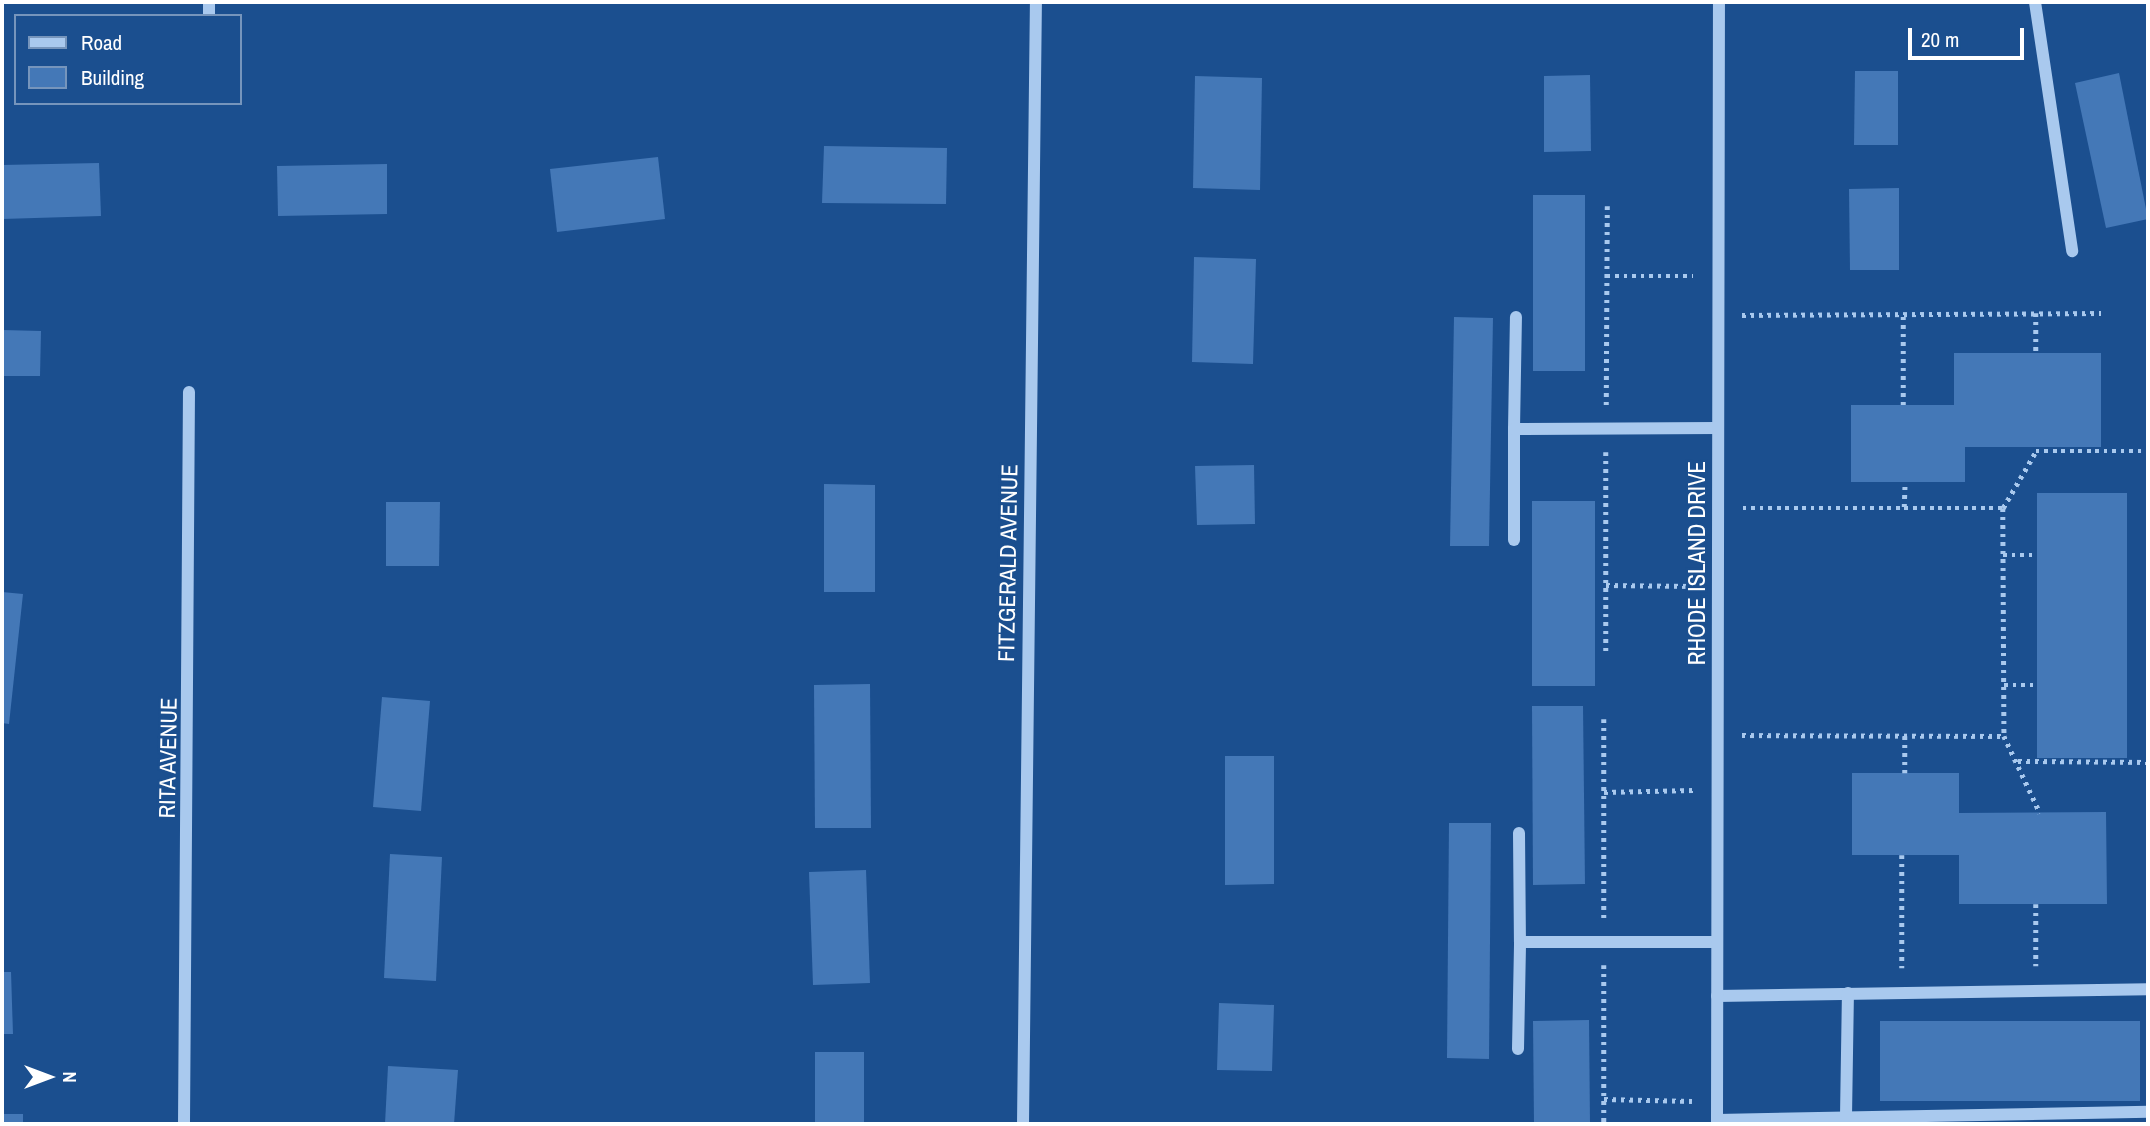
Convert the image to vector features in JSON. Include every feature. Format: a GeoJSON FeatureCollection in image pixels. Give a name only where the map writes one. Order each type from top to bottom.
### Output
{"type":"FeatureCollection","features":[{"type":"Feature","properties":{"kind":"street","name":"FITZGERALD AVENUE"},"geometry":{"type":"LineString","coordinates":[[1023,1124],[1036,2]]}},
{"type":"Feature","properties":{"kind":"street","name":"RHODE ISLAND DRIVE"},"geometry":{"type":"LineString","coordinates":[[1717,1122],[1719,2]]}},
{"type":"Feature","properties":{"kind":"street"},"geometry":{"type":"LineString","coordinates":[[2035,2],[2072,251]]}},
{"type":"Feature","properties":{"kind":"street"},"geometry":{"type":"LineString","coordinates":[[1514,540],[1516,317]]}},
{"type":"Feature","properties":{"kind":"street","name":"RITA AVENUE"},"geometry":{"type":"LineString","coordinates":[[184,1124],[189,392]]}},
{"type":"Feature","properties":{"kind":"street"},"geometry":{"type":"LineString","coordinates":[[1514,429],[1718,428]]}},
{"type":"Feature","properties":{"kind":"street"},"geometry":{"type":"LineString","coordinates":[[1518,1049],[1519,832]]}},
{"type":"Feature","properties":{"kind":"street"},"geometry":{"type":"LineString","coordinates":[[1520,942],[1717,942]]}},
{"type":"Feature","properties":{"kind":"street"},"geometry":{"type":"LineString","coordinates":[[1717,996],[2148,989]]}},
{"type":"Feature","properties":{"kind":"street"},"geometry":{"type":"LineString","coordinates":[[1846,1117],[1848,993]]}},
{"type":"Feature","properties":{"kind":"street"},"geometry":{"type":"LineString","coordinates":[[1717,1122],[2148,1112]]}},
{"type":"Feature","properties":{"kind":"path"},"geometry":{"type":"LineString","coordinates":[[1607,276],[1719,276]]}},
{"type":"Feature","properties":{"kind":"path"},"geometry":{"type":"LineString","coordinates":[[1903,313],[1903,405]]}},
{"type":"Feature","properties":{"kind":"path"},"geometry":{"type":"LineString","coordinates":[[2036,313],[2036,353]]}},
{"type":"Feature","properties":{"kind":"path"},"geometry":{"type":"LineString","coordinates":[[1718,315],[2101,313]]}},
{"type":"Feature","properties":{"kind":"path"},"geometry":{"type":"LineString","coordinates":[[2040,813],[2004,736],[2003,508],[2036,449],[2148,451]]}},
{"type":"Feature","properties":{"kind":"path"},"geometry":{"type":"LineString","coordinates":[[1904,508],[1905,482]]}},
{"type":"Feature","properties":{"kind":"path"},"geometry":{"type":"LineString","coordinates":[[1718,508],[2003,508]]}},
{"type":"Feature","properties":{"kind":"path"},"geometry":{"type":"LineString","coordinates":[[2003,555],[2037,555]]}},
{"type":"Feature","properties":{"kind":"path"},"geometry":{"type":"LineString","coordinates":[[1606,585],[1718,586]]}},
{"type":"Feature","properties":{"kind":"path"},"geometry":{"type":"LineString","coordinates":[[2004,685],[2037,685]]}},
{"type":"Feature","properties":{"kind":"path"},"geometry":{"type":"LineString","coordinates":[[1718,735],[2004,736]]}},
{"type":"Feature","properties":{"kind":"path"},"geometry":{"type":"LineString","coordinates":[[1905,736],[1905,773]]}},
{"type":"Feature","properties":{"kind":"path"},"geometry":{"type":"LineString","coordinates":[[2017,761],[2148,762]]}},
{"type":"Feature","properties":{"kind":"path"},"geometry":{"type":"LineString","coordinates":[[1604,792],[1718,790]]}},
{"type":"Feature","properties":{"kind":"path"},"geometry":{"type":"LineString","coordinates":[[1902,855],[1902,993]]}},
{"type":"Feature","properties":{"kind":"path"},"geometry":{"type":"LineString","coordinates":[[2036,904],[2036,990]]}},
{"type":"Feature","properties":{"kind":"path"},"geometry":{"type":"LineString","coordinates":[[1604,1099],[1717,1102]]}},
{"type":"Feature","properties":{"kind":"building"},"geometry":{"type":"Polygon","coordinates":[[[1855,71],[1898,71],[1898,145],[1854,145],[1855,71]]]}},
{"type":"Feature","properties":{"kind":"building"},"geometry":{"type":"Polygon","coordinates":[[[2119,73],[2148,219],[2106,228],[2075,83],[2119,73]]]}},
{"type":"Feature","properties":{"kind":"building"},"geometry":{"type":"Polygon","coordinates":[[[1590,75],[1591,151],[1544,152],[1544,76],[1590,75]]]}},
{"type":"Feature","properties":{"kind":"building"},"geometry":{"type":"Polygon","coordinates":[[[1195,76],[1262,78],[1260,190],[1193,188],[1195,76]]]}},
{"type":"Feature","properties":{"kind":"building"},"geometry":{"type":"Polygon","coordinates":[[[824,146],[947,148],[946,204],[822,203],[824,146]]]}},
{"type":"Feature","properties":{"kind":"building"},"geometry":{"type":"Polygon","coordinates":[[[658,157],[665,219],[557,232],[550,169],[658,157]]]}},
{"type":"Feature","properties":{"kind":"building"},"geometry":{"type":"Polygon","coordinates":[[[99,163],[101,216],[2,219],[2,165],[99,163]]]}},
{"type":"Feature","properties":{"kind":"building"},"geometry":{"type":"Polygon","coordinates":[[[387,164],[387,214],[278,216],[277,166],[387,164]]]}},
{"type":"Feature","properties":{"kind":"building"},"geometry":{"type":"Polygon","coordinates":[[[1899,188],[1899,270],[1850,270],[1849,189],[1899,188]]]}},
{"type":"Feature","properties":{"kind":"building"},"geometry":{"type":"Polygon","coordinates":[[[1533,195],[1585,195],[1585,371],[1533,371],[1533,195]]]}},
{"type":"Feature","properties":{"kind":"building"},"geometry":{"type":"Polygon","coordinates":[[[1194,257],[1256,259],[1253,364],[1192,362],[1194,257]]]}},
{"type":"Feature","properties":{"kind":"building"},"geometry":{"type":"Polygon","coordinates":[[[1454,317],[1493,318],[1489,546],[1450,546],[1454,317]]]}},
{"type":"Feature","properties":{"kind":"building"},"geometry":{"type":"Polygon","coordinates":[[[2,330],[41,331],[40,376],[2,376],[2,330]]]}},
{"type":"Feature","properties":{"kind":"building"},"geometry":{"type":"Polygon","coordinates":[[[1954,353],[2101,353],[2101,447],[1965,447],[1965,482],[1851,482],[1851,405],[1954,405],[1954,353]]]}},
{"type":"Feature","properties":{"kind":"building"},"geometry":{"type":"Polygon","coordinates":[[[1254,465],[1255,524],[1197,525],[1195,466],[1254,465]]]}},
{"type":"Feature","properties":{"kind":"building"},"geometry":{"type":"Polygon","coordinates":[[[824,484],[875,485],[875,592],[824,592],[824,484]]]}},
{"type":"Feature","properties":{"kind":"building"},"geometry":{"type":"Polygon","coordinates":[[[2037,493],[2127,493],[2127,758],[2037,758],[2037,493]]]}},
{"type":"Feature","properties":{"kind":"building"},"geometry":{"type":"Polygon","coordinates":[[[1532,501],[1595,501],[1595,686],[1532,686],[1532,501]]]}},
{"type":"Feature","properties":{"kind":"building"},"geometry":{"type":"Polygon","coordinates":[[[386,502],[440,502],[439,566],[386,566],[386,502]]]}},
{"type":"Feature","properties":{"kind":"building"},"geometry":{"type":"Polygon","coordinates":[[[2,592],[23,594],[9,724],[2,723],[2,592]]]}},
{"type":"Feature","properties":{"kind":"building"},"geometry":{"type":"Polygon","coordinates":[[[870,684],[871,828],[815,828],[814,685],[870,684]]]}},
{"type":"Feature","properties":{"kind":"building"},"geometry":{"type":"Polygon","coordinates":[[[382,697],[430,701],[421,811],[373,807],[382,697]]]}},
{"type":"Feature","properties":{"kind":"building"},"geometry":{"type":"Polygon","coordinates":[[[1532,706],[1583,706],[1585,884],[1533,885],[1532,706]]]}},
{"type":"Feature","properties":{"kind":"building"},"geometry":{"type":"Polygon","coordinates":[[[1225,756],[1274,756],[1274,884],[1225,885],[1225,756]]]}},
{"type":"Feature","properties":{"kind":"building"},"geometry":{"type":"Polygon","coordinates":[[[1852,773],[1959,773],[1959,813],[2106,812],[2107,904],[1959,904],[1959,855],[1852,855],[1852,773]]]}},
{"type":"Feature","properties":{"kind":"building"},"geometry":{"type":"Polygon","coordinates":[[[1449,823],[1491,823],[1489,1059],[1447,1058],[1449,823]]]}},
{"type":"Feature","properties":{"kind":"building"},"geometry":{"type":"Polygon","coordinates":[[[390,854],[442,857],[436,981],[384,978],[390,854]]]}},
{"type":"Feature","properties":{"kind":"building"},"geometry":{"type":"Polygon","coordinates":[[[866,870],[870,983],[813,985],[809,872],[866,870]]]}},
{"type":"Feature","properties":{"kind":"building"},"geometry":{"type":"Polygon","coordinates":[[[2,972],[11,972],[13,1034],[2,1034],[2,972]]]}},
{"type":"Feature","properties":{"kind":"building"},"geometry":{"type":"Polygon","coordinates":[[[1219,1003],[1274,1005],[1272,1071],[1217,1070],[1219,1003]]]}},
{"type":"Feature","properties":{"kind":"building"},"geometry":{"type":"Polygon","coordinates":[[[1589,1020],[1590,1124],[1534,1124],[1533,1021],[1589,1020]]]}},
{"type":"Feature","properties":{"kind":"building"},"geometry":{"type":"Polygon","coordinates":[[[1880,1021],[2140,1021],[2140,1101],[1880,1101],[1880,1021]]]}},
{"type":"Feature","properties":{"kind":"building"},"geometry":{"type":"Polygon","coordinates":[[[815,1052],[864,1052],[864,1124],[815,1124],[815,1052]]]}},
{"type":"Feature","properties":{"kind":"building"},"geometry":{"type":"Polygon","coordinates":[[[388,1066],[458,1070],[454,1124],[385,1124],[388,1066]]]}},
{"type":"Feature","properties":{"kind":"building"},"geometry":{"type":"Polygon","coordinates":[[[2,1114],[23,1114],[23,1124],[2,1124],[2,1114]]]}}]}
